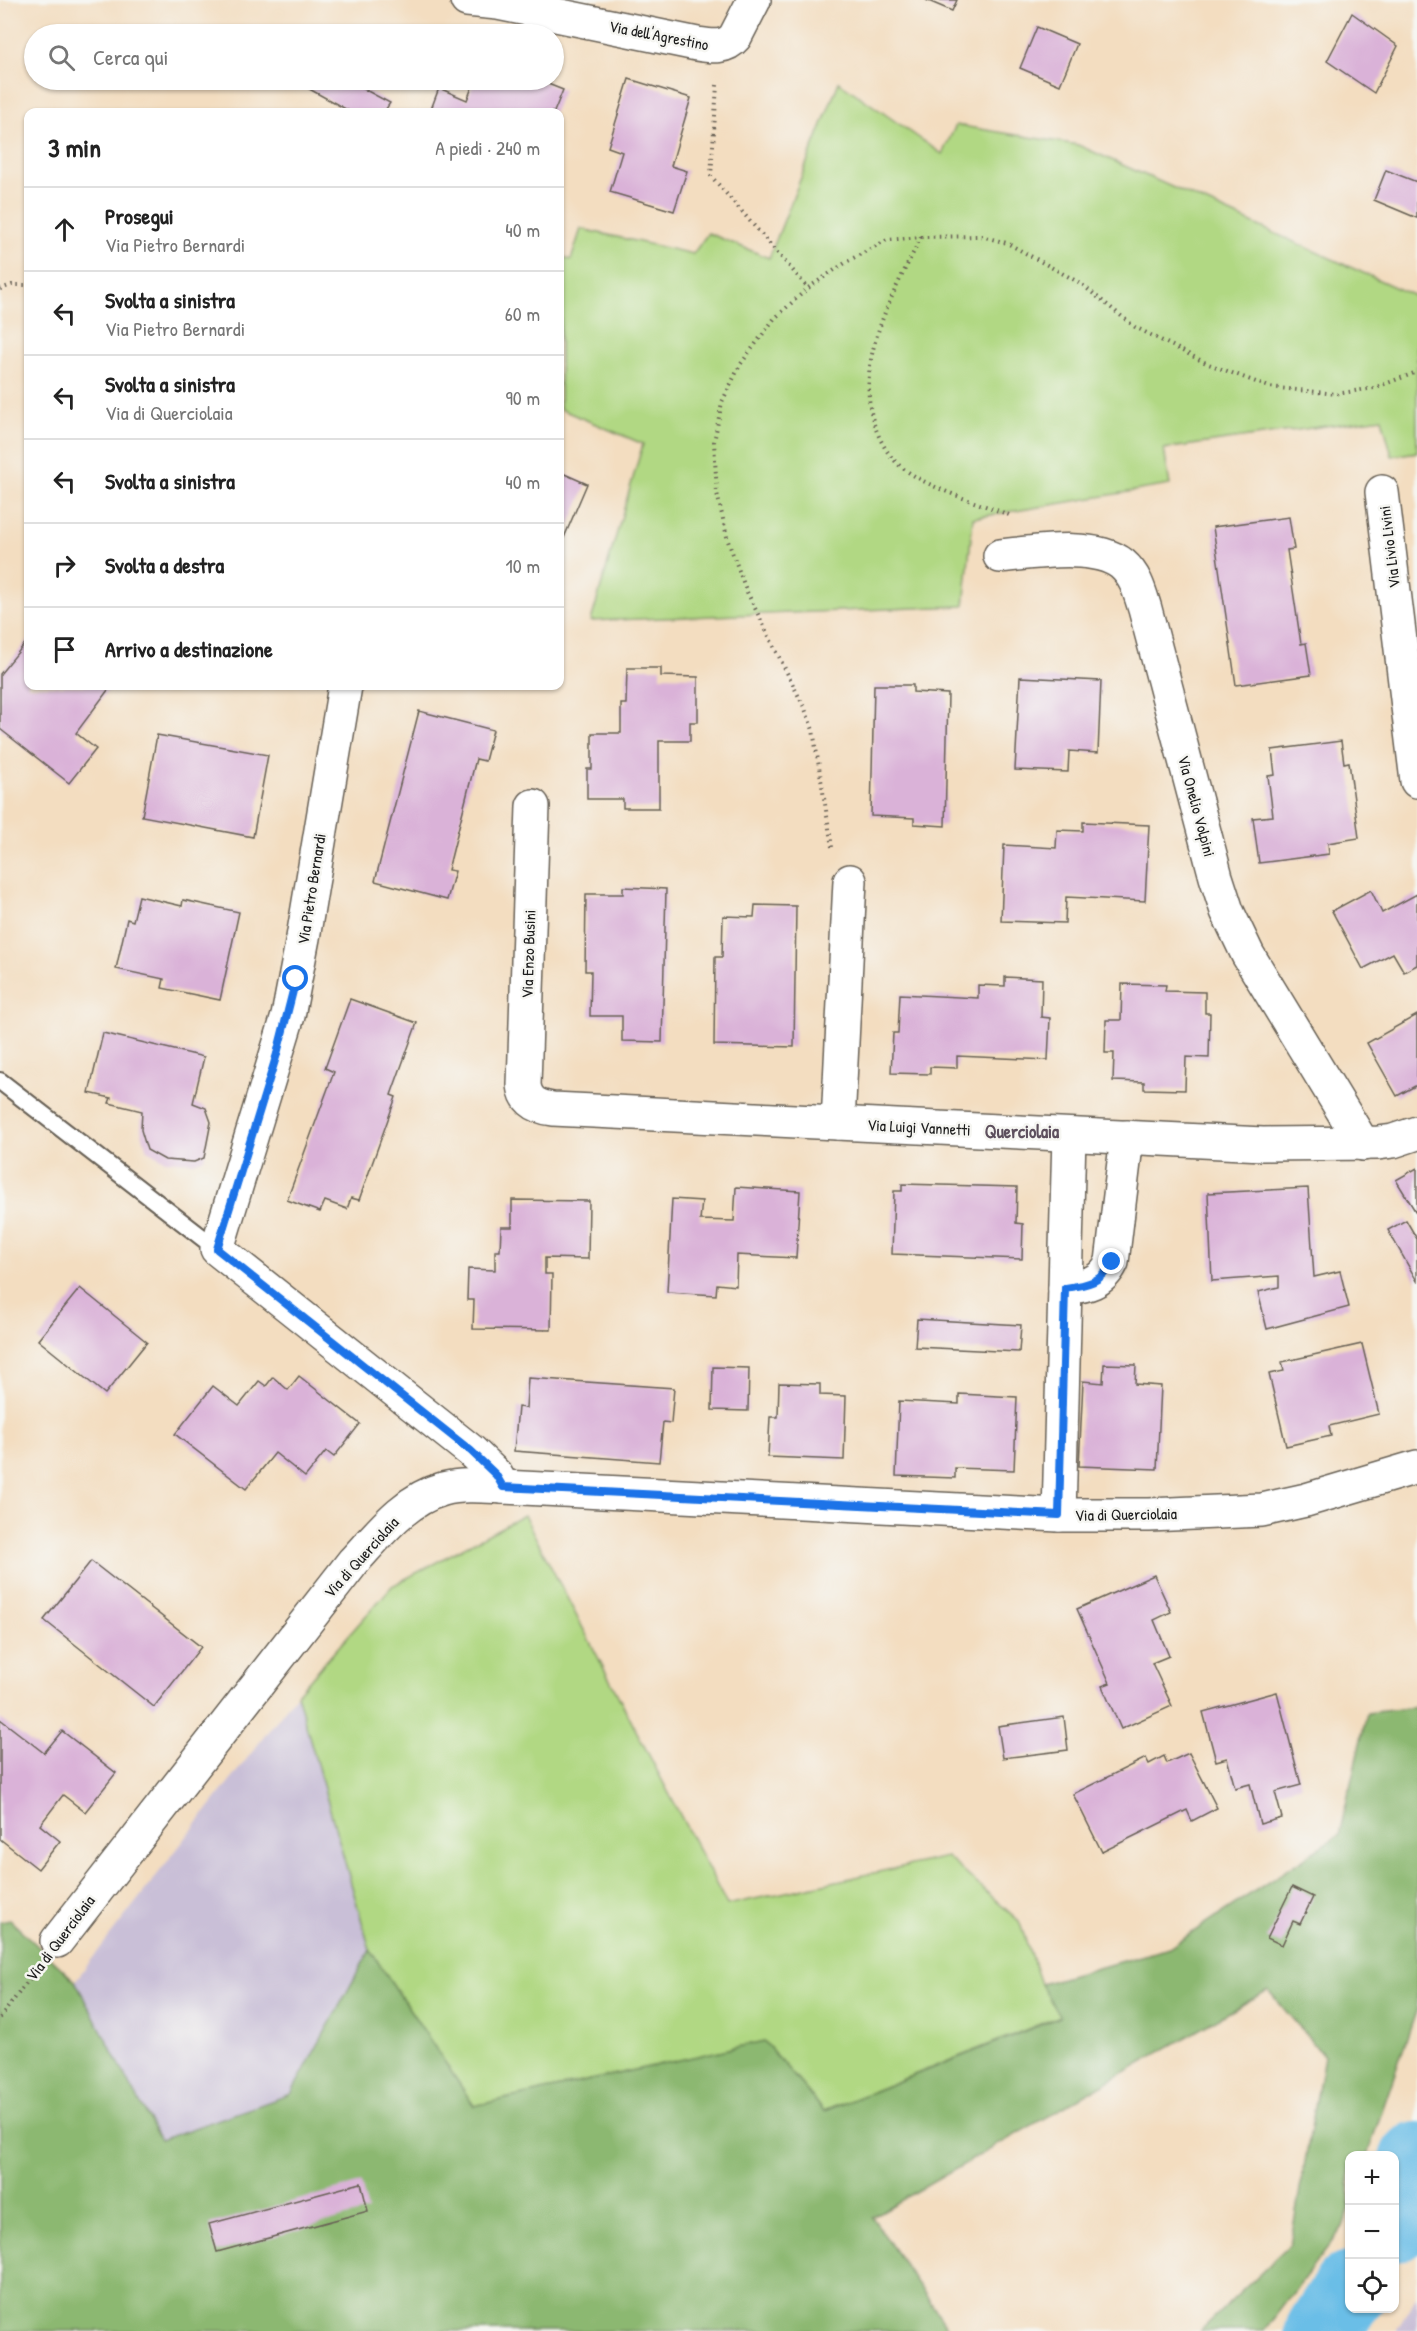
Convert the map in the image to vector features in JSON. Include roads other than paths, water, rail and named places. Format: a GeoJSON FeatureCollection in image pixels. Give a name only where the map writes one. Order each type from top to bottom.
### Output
{"type":"FeatureCollection","features":[{"type":"Feature","properties":{"kind":"street","name":"Via dell'Agrestino"},"geometry":{"type":"LineString","coordinates":[[467,0],[498,3],[697,44],[720,46],[732,42],[754,0]]}},
{"type":"Feature","properties":{"kind":"street","name":"Via Livio Livini"},"geometry":{"type":"LineString","coordinates":[[1382,492],[1417,781]]}},
{"type":"Feature","properties":{"kind":"street","name":"Via Onelio Volpini"},"geometry":{"type":"LineString","coordinates":[[1000,555],[1048,551],[1074,551],[1102,555],[1122,564],[1136,582],[1227,911],[1248,955],[1363,1144]]}},
{"type":"Feature","properties":{"kind":"street","name":"Via Pietro Bernardi"},"geometry":{"type":"LineString","coordinates":[[217,1249],[288,1016],[344,690]]}},
{"type":"Feature","properties":{"kind":"street","name":"Via Enzo Busini"},"geometry":{"type":"LineString","coordinates":[[530,1100],[524,1085],[533,806]]}},
{"type":"Feature","properties":{"kind":"street"},"geometry":{"type":"LineString","coordinates":[[838,1123],[850,881]]}},
{"type":"Feature","properties":{"kind":"street","name":"Via Luigi Vannetti"},"geometry":{"type":"LineString","coordinates":[[530,1100],[539,1106],[553,1109],[1263,1144],[1363,1144],[1393,1141],[1417,1133]]}},
{"type":"Feature","properties":{"kind":"street"},"geometry":{"type":"LineString","coordinates":[[1059,1515],[1069,1135]]}},
{"type":"Feature","properties":{"kind":"street"},"geometry":{"type":"LineString","coordinates":[[1065,1288],[1097,1281],[1112,1262],[1127,1137]]}},
{"type":"Feature","properties":{"kind":"street"},"geometry":{"type":"LineString","coordinates":[[217,1249],[471,1451],[496,1475],[503,1487]]}},
{"type":"Feature","properties":{"kind":"street","name":"Via di Querciolaia"},"geometry":{"type":"LineString","coordinates":[[57,1941],[353,1562],[407,1508],[432,1492],[455,1487],[503,1487],[1059,1515],[1149,1515],[1262,1510],[1306,1500],[1417,1467]]}},
{"type":"Feature","properties":{"kind":"lane"},"geometry":{"type":"LineString","coordinates":[[0,1081],[217,1249]]}},
{"type":"Feature","properties":{"kind":"waterway"},"geometry":{"type":"LineString","coordinates":[[1399,2218],[1417,2160]]}},
{"type":"Feature","properties":{"kind":"waterway"},"geometry":{"type":"LineString","coordinates":[[1323,2331],[1345,2297]]}},
{"type":"Feature","properties":{"kind":"district","name":"Querciolaia"},"geometry":{"type":"Point","coordinates":[1022,1131]}}]}
